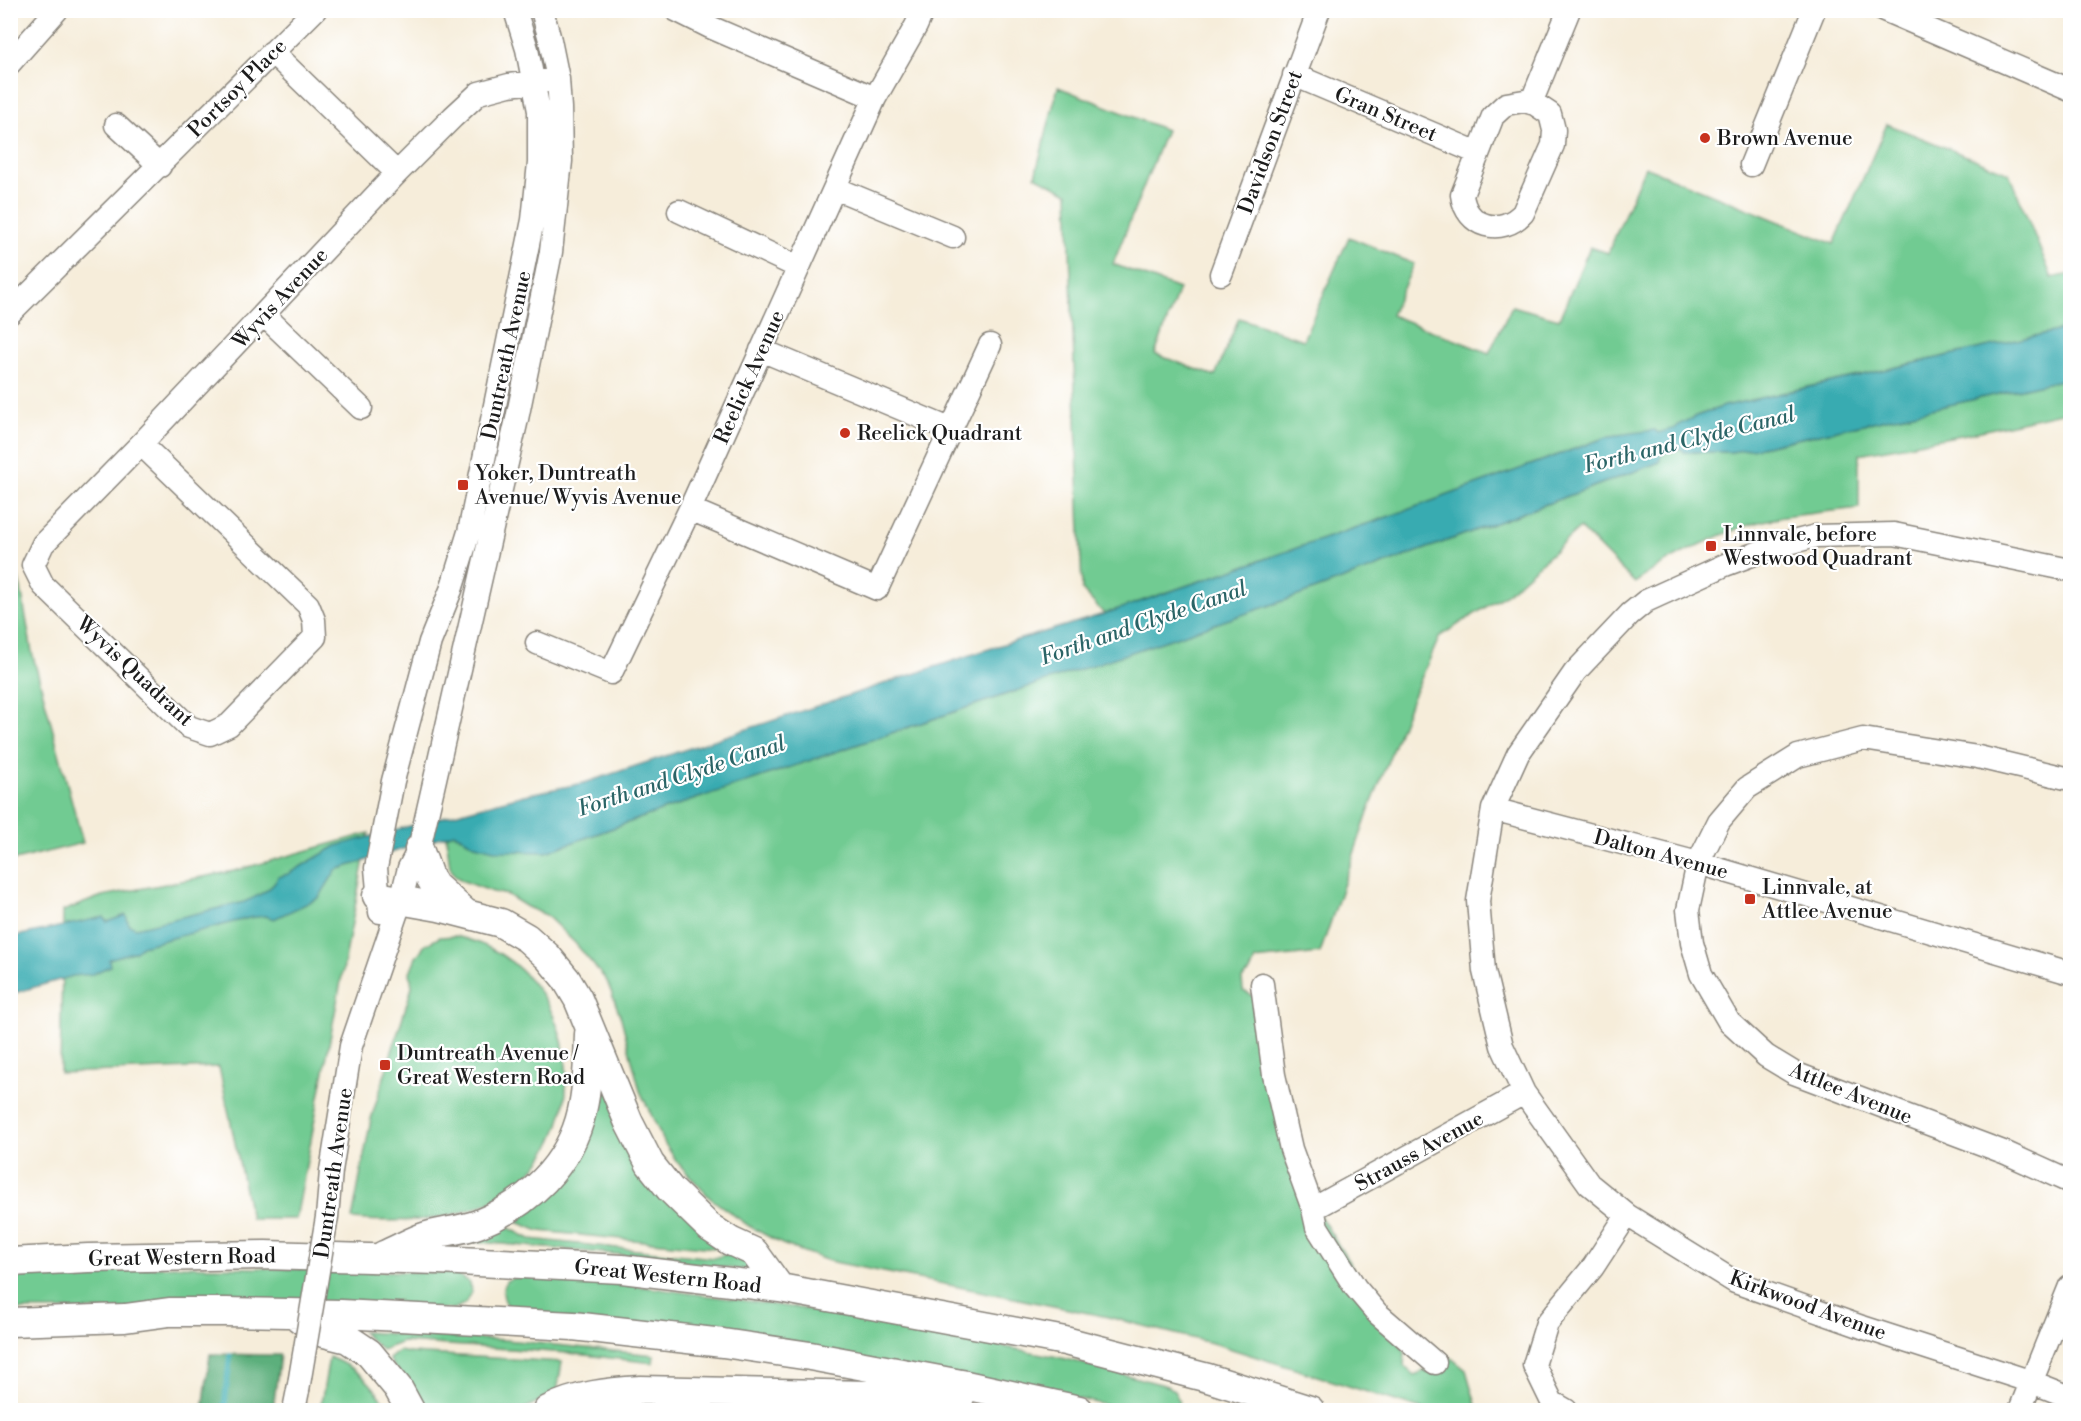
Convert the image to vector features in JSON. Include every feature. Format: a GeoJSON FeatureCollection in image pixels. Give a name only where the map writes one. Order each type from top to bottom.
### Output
{"type":"FeatureCollection","features":[{"type":"Feature","properties":{"kind":"main road"},"geometry":{"type":"LineString","coordinates":[[414,858],[435,886],[465,913]]}},
{"type":"Feature","properties":{"kind":"main road"},"geometry":{"type":"LineString","coordinates":[[389,898],[465,913],[501,923],[527,938],[548,957],[572,989],[629,1123],[650,1164],[670,1189],[709,1227],[730,1241],[754,1252],[780,1287]]}},
{"type":"Feature","properties":{"kind":"main road"},"geometry":{"type":"LineString","coordinates":[[378,1258],[422,1237],[476,1225],[502,1213],[528,1196],[548,1176],[565,1153],[576,1131],[587,1076],[589,1026]]}},
{"type":"Feature","properties":{"kind":"main road","name":"Great Western Road"},"geometry":{"type":"LineString","coordinates":[[10,1262],[209,1256],[378,1258],[622,1269],[780,1287],[1065,1341],[1208,1378],[1310,1410]]}},
{"type":"Feature","properties":{"kind":"main road"},"geometry":{"type":"LineString","coordinates":[[10,1322],[125,1318],[169,1312],[487,1320],[619,1330],[810,1356],[1079,1410]]}},
{"type":"Feature","properties":{"kind":"main road"},"geometry":{"type":"LineString","coordinates":[[294,1314],[316,1331],[348,1339],[369,1353],[398,1388],[410,1410]]}},
{"type":"Feature","properties":{"kind":"main road"},"geometry":{"type":"LineString","coordinates":[[548,1410],[603,1392],[641,1390],[931,1398],[1013,1396]]}},
{"type":"Feature","properties":{"kind":"street"},"geometry":{"type":"LineString","coordinates":[[10,63],[57,10]]}},
{"type":"Feature","properties":{"kind":"street","name":"Portsoy Place"},"geometry":{"type":"LineString","coordinates":[[10,313],[315,10]]}},
{"type":"Feature","properties":{"kind":"street","name":"Duntreath Avenue"},"geometry":{"type":"LineString","coordinates":[[296,1400],[324,1239],[331,1171],[351,1046],[386,940],[389,898],[376,868],[393,781],[430,642],[451,590],[469,532],[528,250],[539,163],[538,111],[527,49],[515,10]]}},
{"type":"Feature","properties":{"kind":"street","name":"Duntreath Avenue"},"geometry":{"type":"LineString","coordinates":[[389,898],[414,858],[435,780],[517,419],[551,252],[561,161],[558,79],[542,10]]}},
{"type":"Feature","properties":{"kind":"street"},"geometry":{"type":"LineString","coordinates":[[676,10],[875,98]]}},
{"type":"Feature","properties":{"kind":"street","name":"Reelick Avenue"},"geometry":{"type":"LineString","coordinates":[[537,643],[611,673],[690,509],[875,98],[923,10]]}},
{"type":"Feature","properties":{"kind":"street","name":"Davidson Street"},"geometry":{"type":"LineString","coordinates":[[1221,274],[1319,10]]}},
{"type":"Feature","properties":{"kind":"street"},"geometry":{"type":"LineString","coordinates":[[1531,103],[1569,10]]}},
{"type":"Feature","properties":{"kind":"street"},"geometry":{"type":"LineString","coordinates":[[1751,165],[1814,10]]}},
{"type":"Feature","properties":{"kind":"street"},"geometry":{"type":"LineString","coordinates":[[1884,10],[1934,20],[2070,90]]}},
{"type":"Feature","properties":{"kind":"street"},"geometry":{"type":"LineString","coordinates":[[272,52],[397,173]]}},
{"type":"Feature","properties":{"kind":"street","name":"Gran Street"},"geometry":{"type":"LineString","coordinates":[[1294,75],[1478,153]]}},
{"type":"Feature","properties":{"kind":"street","name":"Wyvis Avenue"},"geometry":{"type":"LineString","coordinates":[[33,566],[43,544],[141,444],[397,173],[479,93],[508,85],[558,79]]}},
{"type":"Feature","properties":{"kind":"street"},"geometry":{"type":"LineString","coordinates":[[1524,101],[1531,103],[1550,114],[1554,130],[1553,145],[1523,213],[1515,222],[1503,227],[1492,227],[1469,216],[1463,207],[1462,195],[1493,116],[1506,104],[1524,101]]}},
{"type":"Feature","properties":{"kind":"street"},"geometry":{"type":"LineString","coordinates":[[116,125],[160,166]]}},
{"type":"Feature","properties":{"kind":"street"},"geometry":{"type":"LineString","coordinates":[[835,189],[953,237]]}},
{"type":"Feature","properties":{"kind":"street"},"geometry":{"type":"LineString","coordinates":[[679,211],[798,267]]}},
{"type":"Feature","properties":{"kind":"street"},"geometry":{"type":"LineString","coordinates":[[264,315],[361,408]]}},
{"type":"Feature","properties":{"kind":"street"},"geometry":{"type":"LineString","coordinates":[[690,509],[877,590],[990,345]]}},
{"type":"Feature","properties":{"kind":"street"},"geometry":{"type":"LineString","coordinates":[[761,350],[952,430]]}},
{"type":"Feature","properties":{"kind":"street","name":"Wyvis Quadrant"},"geometry":{"type":"LineString","coordinates":[[33,566],[43,585],[189,727],[210,734],[229,725],[315,637],[314,621],[308,605],[141,444]]}},
{"type":"Feature","properties":{"kind":"street","name":"Kirkwood Avenue"},"geometry":{"type":"LineString","coordinates":[[2070,570],[1894,534],[1816,536],[1773,547],[1725,565],[1646,601],[1629,614],[1575,672],[1518,754],[1493,808],[1478,901],[1484,971],[1502,1046],[1524,1093],[1589,1185],[1627,1215],[1735,1282],[1862,1327],[2032,1382],[2070,1397]]}},
{"type":"Feature","properties":{"kind":"street","name":"Attlee Avenue"},"geometry":{"type":"LineString","coordinates":[[2070,779],[1978,757],[1863,739],[1798,756],[1747,788],[1719,821],[1698,863],[1688,910],[1692,943],[1701,974],[1729,1022],[1766,1056],[1794,1074],[2006,1153],[2070,1182]]}},
{"type":"Feature","properties":{"kind":"street","name":"Dalton Avenue"},"geometry":{"type":"LineString","coordinates":[[1493,808],[1698,863],[2070,973]]}},
{"type":"Feature","properties":{"kind":"street"},"geometry":{"type":"LineString","coordinates":[[1262,984],[1274,1075],[1291,1149],[1313,1209],[1317,1227],[1355,1287],[1377,1313],[1435,1363]]}},
{"type":"Feature","properties":{"kind":"street","name":"Strauss Avenue"},"geometry":{"type":"LineString","coordinates":[[1313,1209],[1524,1093]]}},
{"type":"Feature","properties":{"kind":"street"},"geometry":{"type":"LineString","coordinates":[[1566,1410],[1552,1402],[1534,1365],[1540,1344],[1547,1323],[1593,1267],[1627,1215]]}},
{"type":"Feature","properties":{"kind":"street"},"geometry":{"type":"LineString","coordinates":[[2020,1410],[2070,1286]]}},
{"type":"Feature","properties":{"kind":"green space"},"geometry":{"type":"Polygon","coordinates":[[[1058,87],[1166,130],[1113,264],[1179,289],[1155,354],[1215,376],[1239,318],[1303,340],[1349,237],[1414,264],[1391,315],[1489,353],[1512,306],[1559,319],[1590,247],[1608,253],[1645,167],[1834,244],[1887,124],[2009,173],[2052,278],[2070,274],[2070,328],[1725,406],[1696,416],[1676,428],[1658,433],[1610,436],[1399,513],[1104,614],[1082,590],[1068,193],[1035,176],[1058,87]]]}},
{"type":"Feature","properties":{"kind":"green space"},"geometry":{"type":"Polygon","coordinates":[[[2070,378],[2070,411],[1972,433],[1859,454],[1859,508],[1768,520],[1735,530],[1663,564],[1635,583],[1580,528],[1505,595],[1440,636],[1411,701],[1368,813],[1320,953],[1255,960],[1250,972],[1242,979],[1243,991],[1254,996],[1287,1163],[1405,1352],[1404,1366],[1414,1375],[1427,1370],[1436,1372],[1450,1357],[1466,1370],[1477,1408],[1488,1410],[1424,1410],[1219,1345],[1108,1317],[829,1261],[782,1244],[749,1226],[710,1198],[677,1162],[665,1144],[640,1091],[621,1018],[607,981],[575,943],[546,915],[508,895],[463,881],[455,876],[450,867],[446,836],[454,833],[475,845],[546,852],[666,809],[1295,597],[1660,462],[1662,453],[1681,448],[1684,452],[1731,452],[1756,448],[2070,378]]]}},
{"type":"Feature","properties":{"kind":"green space"},"geometry":{"type":"Polygon","coordinates":[[[10,546],[21,589],[32,652],[83,843],[11,861],[10,546]]]}},
{"type":"Feature","properties":{"kind":"green space"},"geometry":{"type":"Polygon","coordinates":[[[369,833],[296,1219],[251,1219],[219,1067],[60,1073],[63,911],[102,896],[234,871],[369,833]]]}},
{"type":"Feature","properties":{"kind":"green space"},"geometry":{"type":"Polygon","coordinates":[[[455,936],[498,953],[531,981],[554,1017],[565,1057],[565,1099],[553,1140],[528,1175],[490,1202],[474,1209],[422,1220],[352,1219],[371,1119],[412,987],[410,972],[416,957],[425,945],[440,937],[455,936]]]}},
{"type":"Feature","properties":{"kind":"green space"},"geometry":{"type":"Polygon","coordinates":[[[602,1081],[719,1244],[714,1248],[539,1231],[517,1222],[554,1190],[584,1150],[596,1119],[602,1081]]]}},
{"type":"Feature","properties":{"kind":"green space"},"geometry":{"type":"Polygon","coordinates":[[[507,1227],[530,1239],[714,1258],[733,1252],[771,1274],[648,1257],[468,1241],[507,1227]]]}},
{"type":"Feature","properties":{"kind":"green space"},"geometry":{"type":"Polygon","coordinates":[[[177,1266],[455,1273],[468,1281],[472,1292],[466,1303],[454,1309],[13,1310],[10,1274],[177,1266]]]}},
{"type":"Feature","properties":{"kind":"green space"},"geometry":{"type":"Polygon","coordinates":[[[517,1276],[622,1284],[806,1309],[1058,1357],[1168,1386],[1174,1390],[1179,1401],[1176,1410],[1126,1410],[1024,1386],[514,1312],[505,1302],[503,1290],[506,1281],[517,1276]]]}},
{"type":"Feature","properties":{"kind":"green space"},"geometry":{"type":"Polygon","coordinates":[[[362,1332],[506,1340],[654,1355],[653,1363],[568,1353],[403,1342],[382,1350],[362,1332]]]}},
{"type":"Feature","properties":{"kind":"green space"},"geometry":{"type":"Polygon","coordinates":[[[399,1351],[562,1362],[557,1392],[522,1410],[422,1410],[389,1359],[399,1351]]]}},
{"type":"Feature","properties":{"kind":"green space"},"geometry":{"type":"Polygon","coordinates":[[[210,1354],[280,1355],[273,1410],[203,1410],[210,1354]]]}},
{"type":"Feature","properties":{"kind":"green space"},"geometry":{"type":"Polygon","coordinates":[[[329,1357],[364,1378],[389,1410],[320,1410],[329,1357]]]}},
{"type":"Feature","properties":{"kind":"water","name":"Forth and Clyde Canal"},"geometry":{"type":"Polygon","coordinates":[[[2070,328],[2070,378],[1756,448],[1731,452],[1684,452],[1681,448],[1662,453],[1660,462],[1295,597],[666,809],[546,852],[498,851],[475,845],[454,833],[336,870],[319,898],[274,919],[265,916],[249,918],[142,946],[136,951],[109,959],[110,966],[93,974],[73,976],[11,994],[11,937],[104,917],[107,922],[126,915],[129,925],[136,928],[244,902],[269,889],[278,877],[288,874],[336,846],[524,795],[584,783],[1004,644],[1104,614],[1399,513],[1610,436],[1655,430],[1658,433],[1676,428],[1696,416],[1725,406],[2070,328]]]}},
{"type":"Feature","properties":{"kind":"waterway"},"geometry":{"type":"LineString","coordinates":[[224,1410],[230,1356]]}},
{"type":"Feature","properties":{"kind":"place","name":"Brown Avenue"},"geometry":{"type":"Point","coordinates":[1705,138]}},
{"type":"Feature","properties":{"kind":"place","name":"Reelick Quadrant"},"geometry":{"type":"Point","coordinates":[845,433]}},
{"type":"Feature","properties":{"kind":"place","name":"Yoker, Duntreath Avenue/ Wyvis Avenue"},"geometry":{"type":"Point","coordinates":[463,485]}},
{"type":"Feature","properties":{"kind":"place","name":"Linnvale, before Westwood Quadrant"},"geometry":{"type":"Point","coordinates":[1711,546]}},
{"type":"Feature","properties":{"kind":"place","name":"Linnvale, at Attlee Avenue"},"geometry":{"type":"Point","coordinates":[1750,899]}},
{"type":"Feature","properties":{"kind":"place","name":"Duntreath Avenue / Great Western Road"},"geometry":{"type":"Point","coordinates":[385,1065]}}]}
